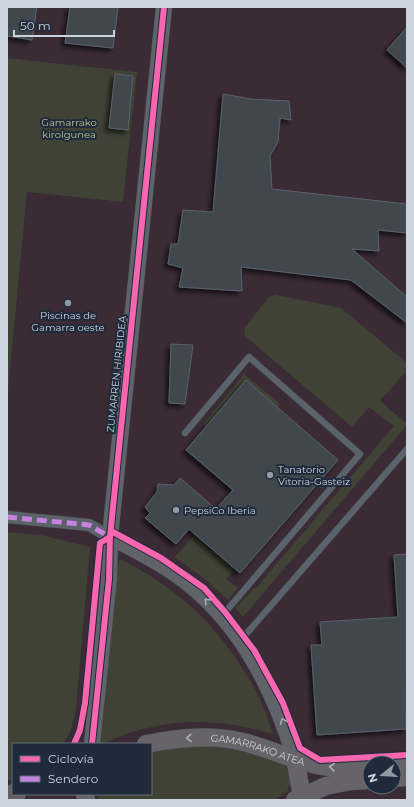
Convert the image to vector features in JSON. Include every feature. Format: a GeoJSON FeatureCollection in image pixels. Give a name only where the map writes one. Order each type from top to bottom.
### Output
{"type":"FeatureCollection","features":[{"type":"Feature","properties":{"kind":"main road","name":"GAMARRAKO ATEA"},"geometry":{"type":"LineString","coordinates":[[152,743],[174,739],[229,739],[331,768],[362,766]]}},
{"type":"Feature","properties":{"kind":"main road"},"geometry":{"type":"LineString","coordinates":[[295,758],[300,799],[326,786],[362,780]]}},
{"type":"Feature","properties":{"kind":"street","name":"ZUMARREN HIRIBIDEA"},"geometry":{"type":"LineString","coordinates":[[92,743],[109,579],[110,537],[164,7]]}},
{"type":"Feature","properties":{"kind":"street"},"geometry":{"type":"LineString","coordinates":[[7,516],[89,525],[150,558],[174,573],[200,594],[222,616],[241,640],[257,665],[272,693],[295,758]]}},
{"type":"Feature","properties":{"kind":"lane"},"geometry":{"type":"LineString","coordinates":[[184,434],[249,357],[360,454],[222,616]]}},
{"type":"Feature","properties":{"kind":"lane"},"geometry":{"type":"LineString","coordinates":[[241,640],[407,449]]}},
{"type":"Feature","properties":{"kind":"shaded area"},"geometry":{"type":"Polygon","coordinates":[[[7,7],[407,7],[407,800],[7,800],[7,781],[12,779],[12,795],[152,795],[152,743],[64,743],[70,733],[41,535],[7,532],[7,403],[27,192],[123,202],[137,72],[7,58],[7,7]]]}},
{"type":"Feature","properties":{"kind":"green space","name":"Gamarrako kirolgunea"},"geometry":{"type":"Polygon","coordinates":[[[7,58],[137,72],[123,202],[27,192],[7,403],[7,58]]]}},
{"type":"Feature","properties":{"kind":"green space"},"geometry":{"type":"Polygon","coordinates":[[[276,295],[341,308],[407,363],[407,370],[380,401],[407,425],[243,617],[235,608],[255,587],[256,588],[394,426],[369,407],[352,427],[245,336],[244,331],[246,326],[269,297],[276,295]]]}},
{"type":"Feature","properties":{"kind":"green space"},"geometry":{"type":"Polygon","coordinates":[[[244,374],[280,404],[277,407],[206,426],[203,424],[244,374]]]}},
{"type":"Feature","properties":{"kind":"green space"},"geometry":{"type":"Polygon","coordinates":[[[7,532],[41,535],[90,547],[76,709],[70,733],[64,743],[12,743],[12,779],[7,781],[7,532]]]}},
{"type":"Feature","properties":{"kind":"green space"},"geometry":{"type":"Polygon","coordinates":[[[195,534],[235,569],[226,579],[238,588],[228,600],[207,581],[175,557],[195,534]]]}},
{"type":"Feature","properties":{"kind":"green space"},"geometry":{"type":"Polygon","coordinates":[[[120,559],[170,589],[184,600],[211,626],[246,674],[258,696],[273,734],[242,726],[211,722],[195,722],[164,725],[140,730],[106,743],[98,743],[118,564],[120,559]]]}},
{"type":"Feature","properties":{"kind":"green space"},"geometry":{"type":"Polygon","coordinates":[[[202,746],[240,750],[280,763],[289,771],[291,781],[287,792],[274,800],[99,800],[96,795],[152,795],[152,753],[164,749],[202,746]]]}},
{"type":"Feature","properties":{"kind":"building"},"geometry":{"type":"Polygon","coordinates":[[[7,7],[37,7],[32,40],[7,36],[7,7]]]}},
{"type":"Feature","properties":{"kind":"building"},"geometry":{"type":"Polygon","coordinates":[[[70,7],[118,7],[113,48],[65,43],[70,7]]]}},
{"type":"Feature","properties":{"kind":"building"},"geometry":{"type":"Polygon","coordinates":[[[407,27],[407,68],[387,50],[407,27]]]}},
{"type":"Feature","properties":{"kind":"building"},"geometry":{"type":"Polygon","coordinates":[[[115,74],[133,76],[128,130],[109,128],[115,74]]]}},
{"type":"Feature","properties":{"kind":"building"},"geometry":{"type":"Polygon","coordinates":[[[223,94],[251,99],[289,101],[291,120],[280,118],[278,142],[270,156],[272,189],[407,204],[407,233],[378,230],[379,251],[352,249],[407,297],[407,323],[351,280],[241,267],[242,291],[179,287],[183,268],[168,264],[171,244],[178,244],[183,210],[213,212],[223,94]]]}},
{"type":"Feature","properties":{"kind":"building"},"geometry":{"type":"Polygon","coordinates":[[[171,344],[193,345],[185,404],[169,403],[171,344]]]}},
{"type":"Feature","properties":{"kind":"building","name":"Tanatorio Vitoria-Gasteiz"},"geometry":{"type":"Polygon","coordinates":[[[246,380],[338,460],[240,573],[189,529],[176,544],[145,518],[150,513],[145,507],[157,492],[158,484],[174,485],[180,478],[216,509],[233,490],[186,450],[246,380]]]}},
{"type":"Feature","properties":{"kind":"building"},"geometry":{"type":"Polygon","coordinates":[[[407,554],[406,729],[317,735],[311,645],[322,645],[320,622],[398,617],[394,555],[407,554]]]}},
{"type":"Feature","properties":{"kind":"marked path"},"geometry":{"type":"LineString","coordinates":[[7,517],[89,525],[110,537]]}},
{"type":"Feature","properties":{"kind":"cycle path"},"geometry":{"type":"LineString","coordinates":[[92,743],[109,579],[110,537],[164,7]]}},
{"type":"Feature","properties":{"kind":"cycle path"},"geometry":{"type":"LineString","coordinates":[[111,531],[161,558],[204,588],[225,612],[254,650],[283,703],[300,748],[320,760],[407,755]]}},
{"type":"Feature","properties":{"kind":"cycle path"},"geometry":{"type":"LineString","coordinates":[[74,743],[80,730],[85,703],[100,543],[110,537]]}},
{"type":"Feature","properties":{"kind":"place","name":"Piscinas de Gamarra oeste"},"geometry":{"type":"Point","coordinates":[68,303]}},
{"type":"Feature","properties":{"kind":"place","name":"Tanatorio Vitoria-Gasteiz"},"geometry":{"type":"Point","coordinates":[270,475]}},
{"type":"Feature","properties":{"kind":"place","name":"PepsiCo Iberia"},"geometry":{"type":"Point","coordinates":[176,510]}}]}
